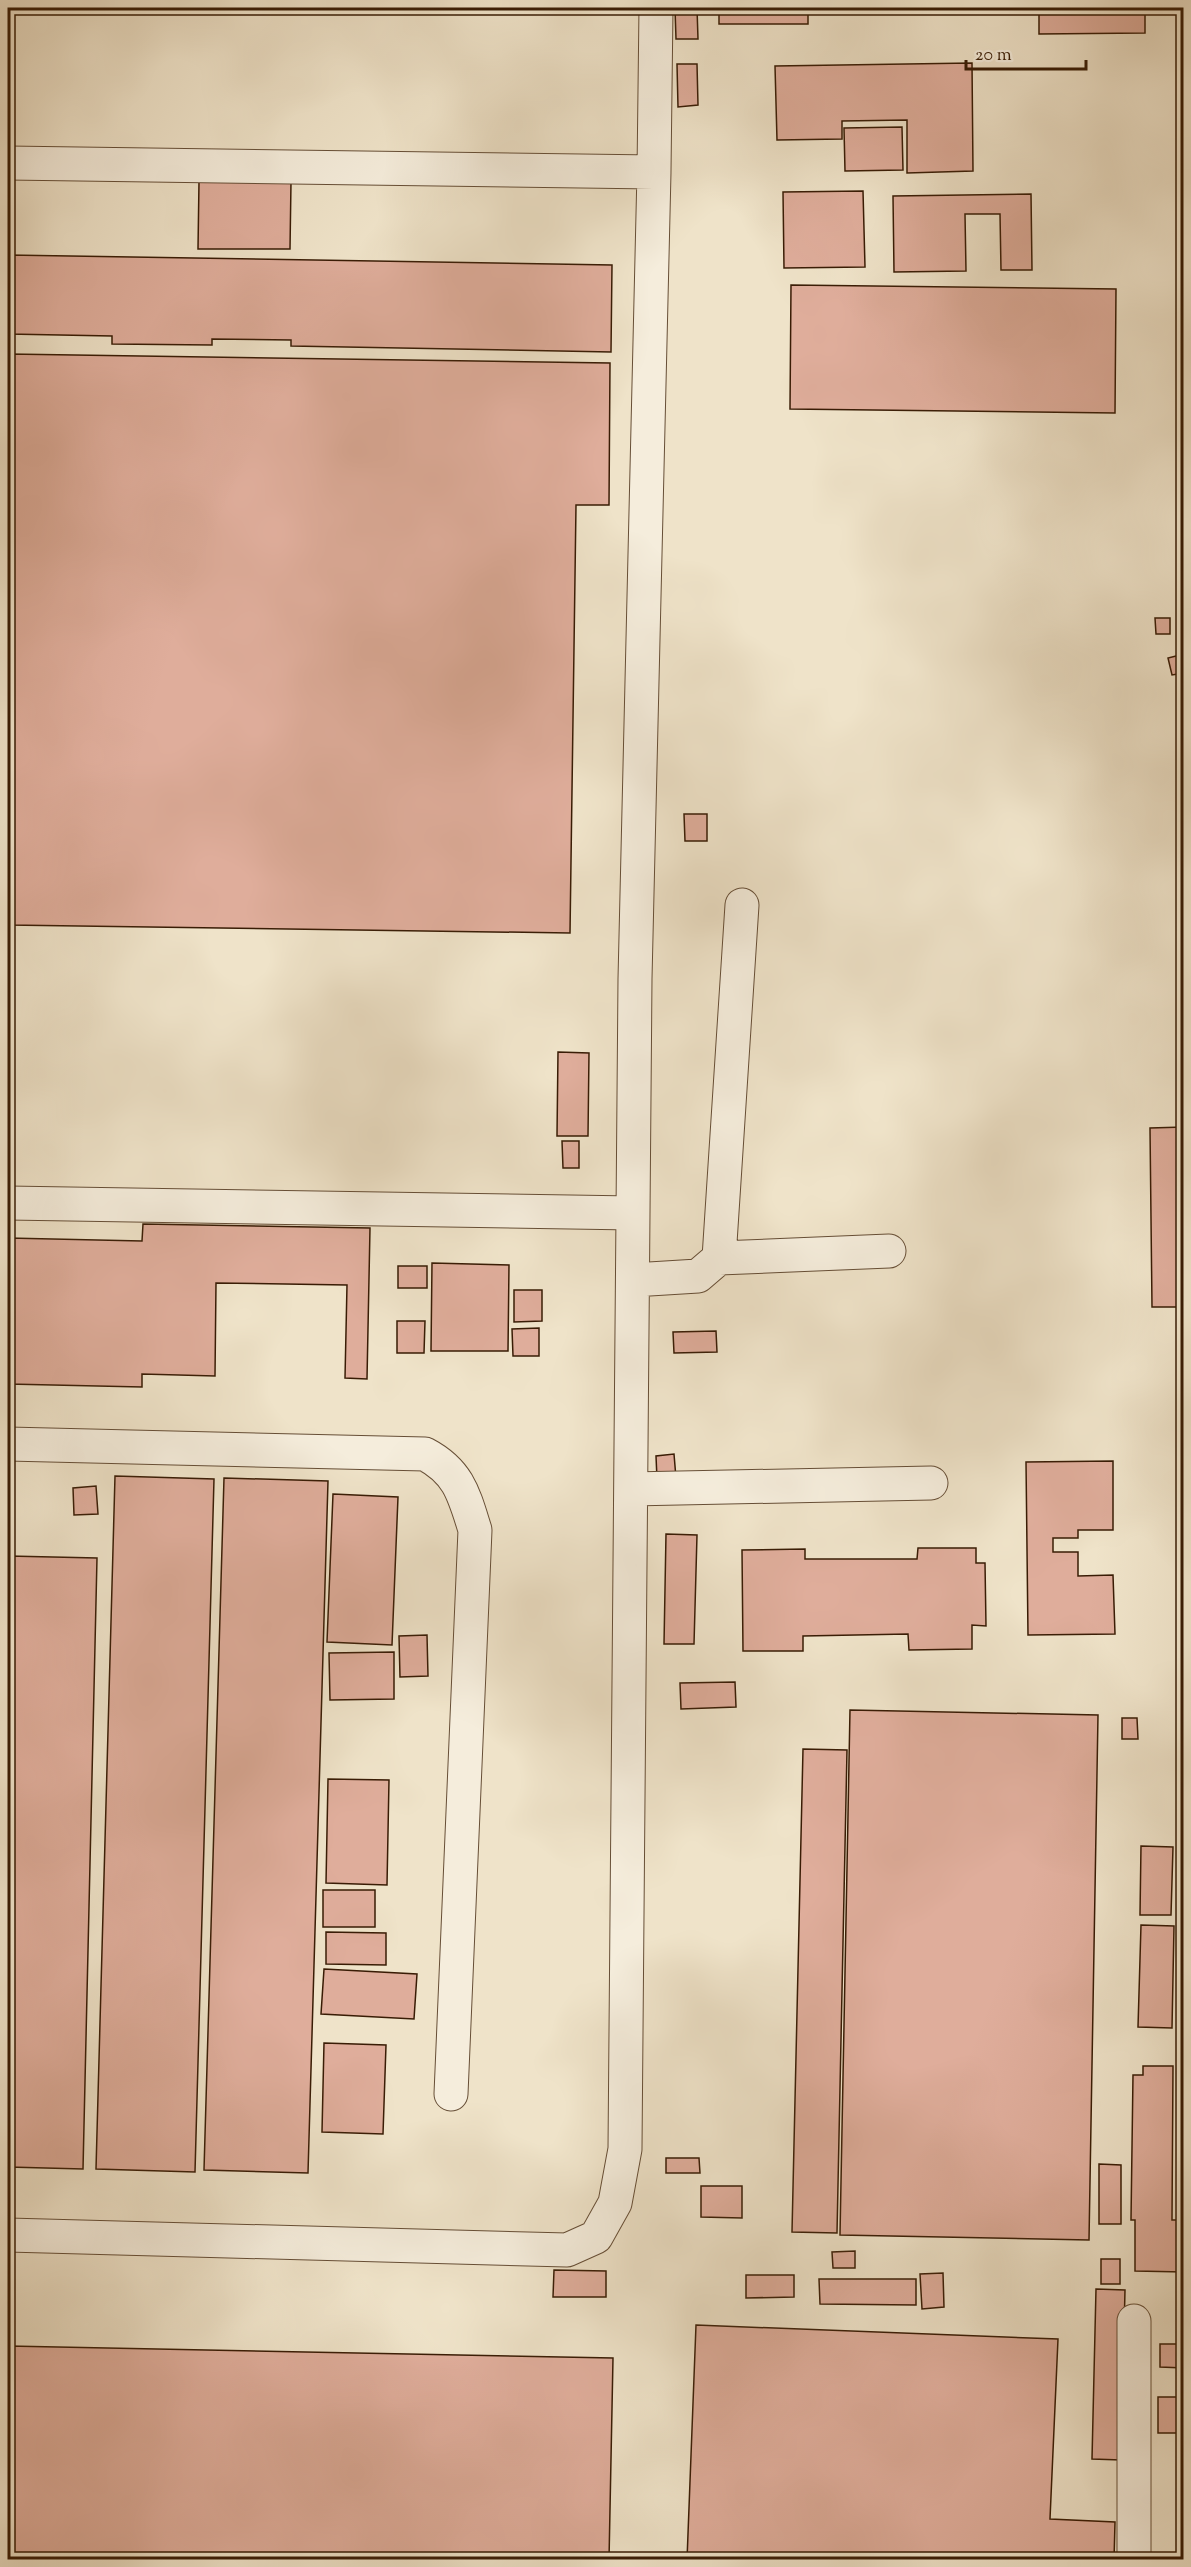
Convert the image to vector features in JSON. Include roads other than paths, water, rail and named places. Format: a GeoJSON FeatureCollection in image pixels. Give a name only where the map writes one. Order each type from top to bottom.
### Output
{"type":"FeatureCollection","features":[{"type":"Feature","properties":{"kind":"street"},"geometry":{"type":"LineString","coordinates":[[8,2235],[567,2250],[596,2237],[615,2203],[625,2149],[635,979],[656,8]]}},
{"type":"Feature","properties":{"kind":"street"},"geometry":{"type":"LineString","coordinates":[[8,163],[654,172]]}},
{"type":"Feature","properties":{"kind":"street"},"geometry":{"type":"LineString","coordinates":[[719,1258],[742,905]]}},
{"type":"Feature","properties":{"kind":"street"},"geometry":{"type":"LineString","coordinates":[[8,1203],[633,1213]]}},
{"type":"Feature","properties":{"kind":"street"},"geometry":{"type":"LineString","coordinates":[[633,1280],[698,1276],[719,1258],[889,1251]]}},
{"type":"Feature","properties":{"kind":"street"},"geometry":{"type":"LineString","coordinates":[[8,1444],[425,1454],[441,1463],[454,1476],[466,1500],[475,1530],[451,2094]]}},
{"type":"Feature","properties":{"kind":"street"},"geometry":{"type":"LineString","coordinates":[[631,1489],[931,1483]]}},
{"type":"Feature","properties":{"kind":"street"},"geometry":{"type":"LineString","coordinates":[[1134,2321],[1134,2559]]}}]}
